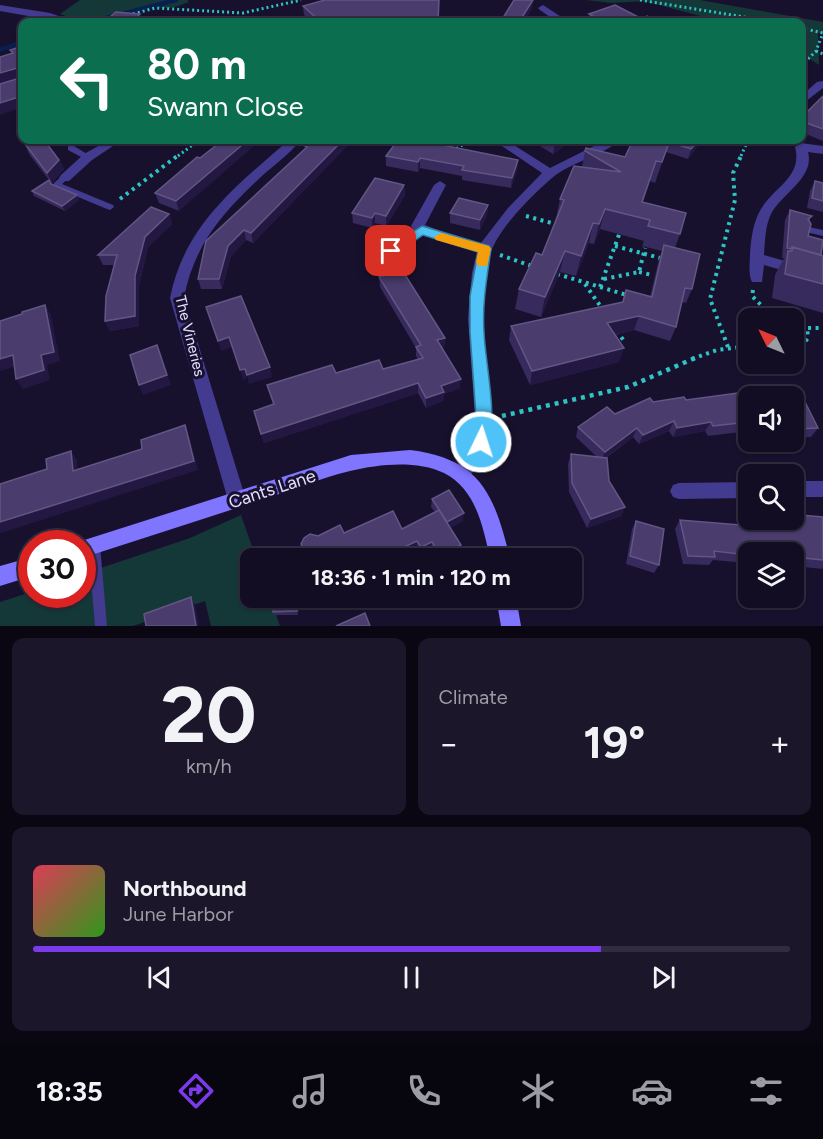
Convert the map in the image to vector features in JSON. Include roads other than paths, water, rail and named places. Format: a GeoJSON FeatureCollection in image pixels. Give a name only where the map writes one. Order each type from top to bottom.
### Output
{"type":"FeatureCollection","features":[{"type":"Feature","properties":{"kind":"street"},"geometry":{"type":"LineString","coordinates":[[0,8],[57,18]]}},
{"type":"Feature","properties":{"kind":"street"},"geometry":{"type":"LineString","coordinates":[[543,8],[557,18]]}},
{"type":"Feature","properties":{"kind":"street"},"geometry":{"type":"LineString","coordinates":[[806,98],[821,84]]}},
{"type":"Feature","properties":{"kind":"street"},"geometry":{"type":"LineString","coordinates":[[65,178],[88,157],[109,144]]}},
{"type":"Feature","properties":{"kind":"street","name":"The Vineries"},"geometry":{"type":"LineString","coordinates":[[237,500],[177,298],[178,282],[193,246],[204,230],[223,207],[291,144]]}},
{"type":"Feature","properties":{"kind":"street"},"geometry":{"type":"LineString","coordinates":[[505,144],[549,173]]}},
{"type":"Feature","properties":{"kind":"street"},"geometry":{"type":"LineString","coordinates":[[498,548],[484,501],[462,473],[481,442],[485,430],[477,332],[477,296],[485,249],[513,212],[549,173],[606,144]]}},
{"type":"Feature","properties":{"kind":"street"},"geometry":{"type":"LineString","coordinates":[[757,278],[757,258],[763,218],[768,207],[801,169],[804,154],[798,144]]}},
{"type":"Feature","properties":{"kind":"street"},"geometry":{"type":"LineString","coordinates":[[801,144],[823,150]]}},
{"type":"Feature","properties":{"kind":"street"},"geometry":{"type":"LineString","coordinates":[[440,184],[418,226],[422,230],[485,249]]}},
{"type":"Feature","properties":{"kind":"street"},"geometry":{"type":"LineString","coordinates":[[391,251],[422,230]]}},
{"type":"Feature","properties":{"kind":"street"},"geometry":{"type":"LineString","coordinates":[[757,258],[823,277]]}},
{"type":"Feature","properties":{"kind":"street","name":"Cants Lane"},"geometry":{"type":"LineString","coordinates":[[96,544],[351,463],[390,456],[423,457],[462,473]]}},
{"type":"Feature","properties":{"kind":"street"},"geometry":{"type":"LineString","coordinates":[[804,489],[823,489]]}},
{"type":"Feature","properties":{"kind":"street"},"geometry":{"type":"LineString","coordinates":[[679,491],[738,490]]}},
{"type":"Feature","properties":{"kind":"street"},"geometry":{"type":"LineString","coordinates":[[0,576],[18,570]]}},
{"type":"Feature","properties":{"kind":"street"},"geometry":{"type":"LineString","coordinates":[[508,608],[511,626]]}},
{"type":"Feature","properties":{"kind":"lane"},"geometry":{"type":"LineString","coordinates":[[71,148],[88,157]]}},
{"type":"Feature","properties":{"kind":"lane"},"geometry":{"type":"LineString","coordinates":[[65,178],[57,185],[110,207]]}},
{"type":"Feature","properties":{"kind":"lane"},"geometry":{"type":"LineString","coordinates":[[810,230],[823,233]]}},
{"type":"Feature","properties":{"kind":"lane"},"geometry":{"type":"LineString","coordinates":[[96,596],[101,626]]}},
{"type":"Feature","properties":{"kind":"waterway"},"geometry":{"type":"LineString","coordinates":[[106,18],[176,0]]}},
{"type":"Feature","properties":{"kind":"waterway"},"geometry":{"type":"LineString","coordinates":[[0,50],[18,43]]}}]}
